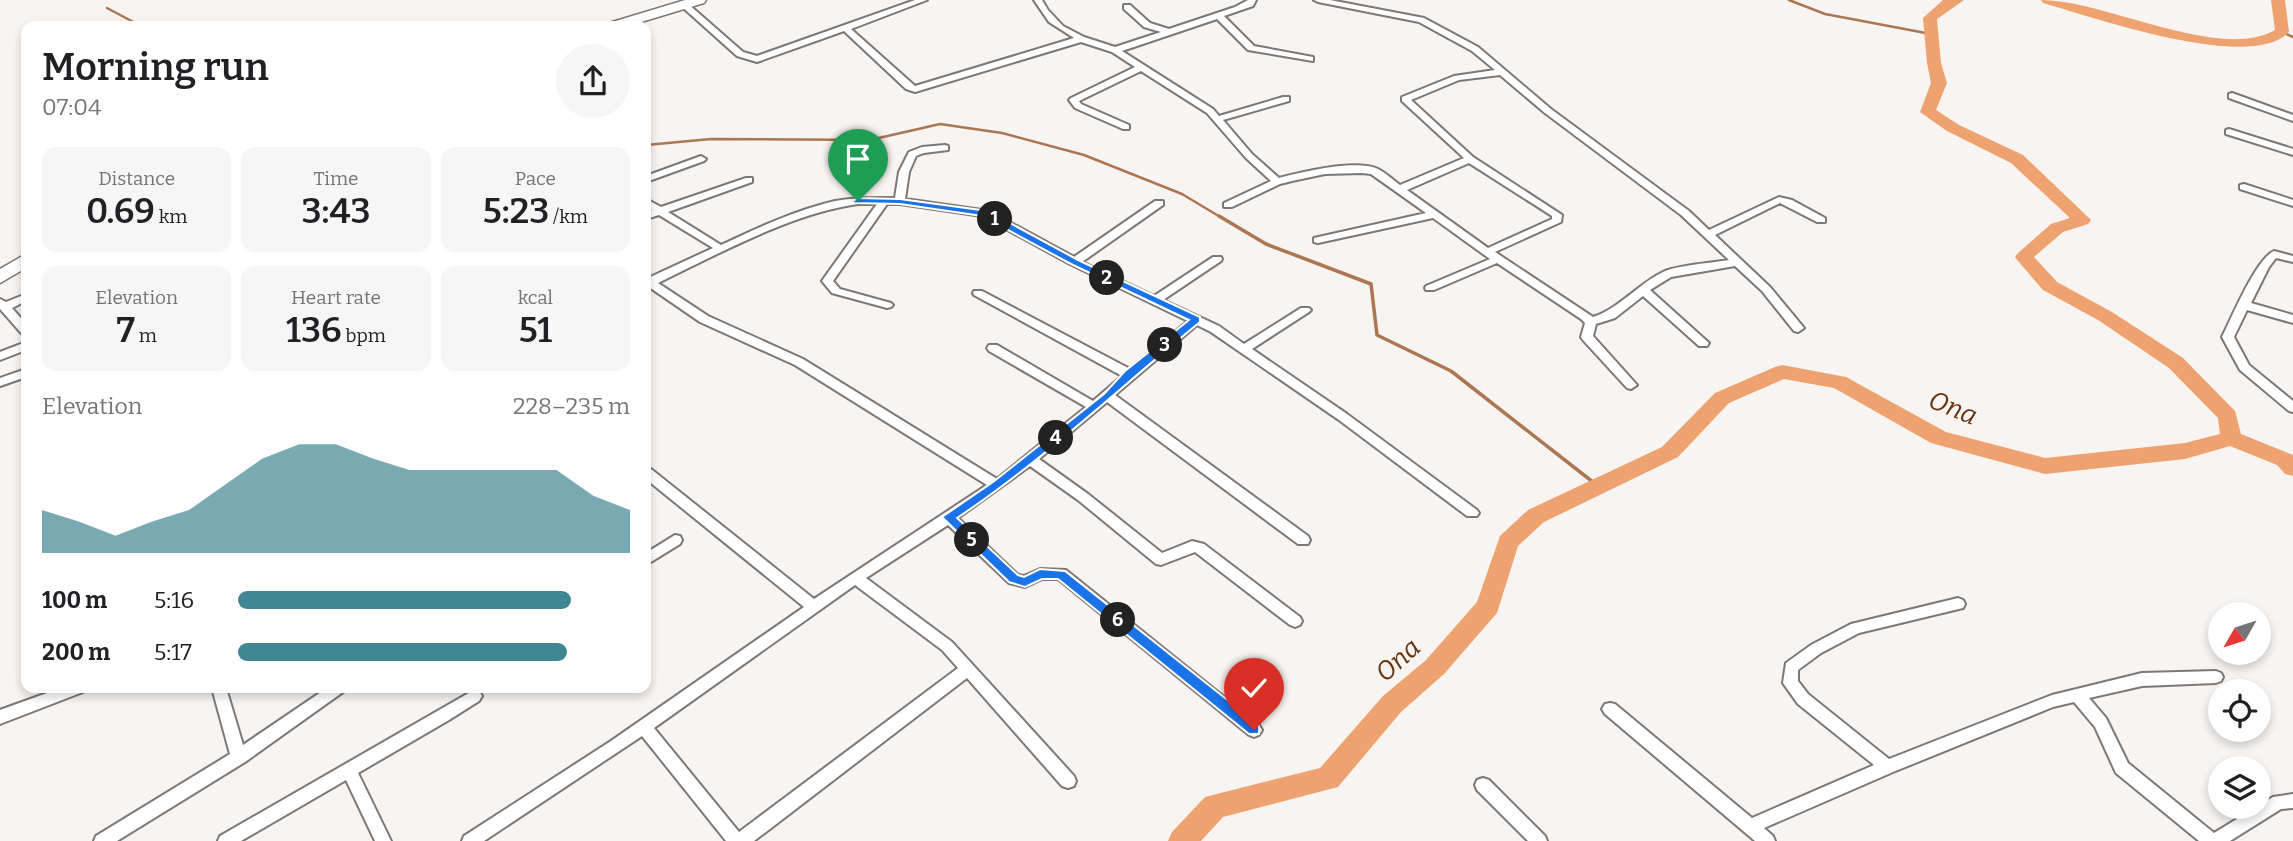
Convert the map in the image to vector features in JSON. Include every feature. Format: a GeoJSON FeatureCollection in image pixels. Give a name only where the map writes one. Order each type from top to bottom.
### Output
{"type":"FeatureCollection","features":[{"type":"Feature","properties":{"kind":"highway"},"geometry":{"type":"LineString","coordinates":[[631,21],[699,0]]}},
{"type":"Feature","properties":{"kind":"highway"},"geometry":{"type":"LineString","coordinates":[[0,277],[21,263]]}},
{"type":"Feature","properties":{"kind":"street"},"geometry":{"type":"LineString","coordinates":[[684,5],[740,54],[757,59],[923,0]]}},
{"type":"Feature","properties":{"kind":"street"},"geometry":{"type":"LineString","coordinates":[[1038,0],[1042,10],[1057,28],[1115,50],[1195,100],[1217,119],[1249,156],[1277,182]]}},
{"type":"Feature","properties":{"kind":"street"},"geometry":{"type":"LineString","coordinates":[[1115,50],[1238,9],[1250,4],[1252,0]]}},
{"type":"Feature","properties":{"kind":"street"},"geometry":{"type":"LineString","coordinates":[[1318,0],[1420,20],[1475,49],[1548,111],[1685,213],[1766,289],[1798,328]]}},
{"type":"Feature","properties":{"kind":"street"},"geometry":{"type":"LineString","coordinates":[[1127,7],[1147,25],[1167,31]]}},
{"type":"Feature","properties":{"kind":"street"},"geometry":{"type":"LineString","coordinates":[[1218,15],[1251,48],[1310,59]]}},
{"type":"Feature","properties":{"kind":"street"},"geometry":{"type":"LineString","coordinates":[[844,27],[909,87],[915,89],[1081,39]]}},
{"type":"Feature","properties":{"kind":"street"},"geometry":{"type":"LineString","coordinates":[[1126,127],[1079,106],[1074,100],[1142,67]]}},
{"type":"Feature","properties":{"kind":"street"},"geometry":{"type":"LineString","coordinates":[[1487,252],[1548,226],[1557,220],[1557,215],[1470,159],[1405,99],[1457,78],[1501,72]]}},
{"type":"Feature","properties":{"kind":"street"},"geometry":{"type":"LineString","coordinates":[[2232,96],[2293,118]]}},
{"type":"Feature","properties":{"kind":"street"},"geometry":{"type":"LineString","coordinates":[[1217,119],[1286,99]]}},
{"type":"Feature","properties":{"kind":"street"},"geometry":{"type":"LineString","coordinates":[[2229,132],[2293,152]]}},
{"type":"Feature","properties":{"kind":"street"},"geometry":{"type":"LineString","coordinates":[[900,201],[904,172],[912,154],[922,150],[945,148]]}},
{"type":"Feature","properties":{"kind":"street"},"geometry":{"type":"LineString","coordinates":[[651,176],[701,159]]}},
{"type":"Feature","properties":{"kind":"street"},"geometry":{"type":"LineString","coordinates":[[1400,190],[1470,159]]}},
{"type":"Feature","properties":{"kind":"street"},"geometry":{"type":"LineString","coordinates":[[1228,205],[1277,182],[1301,175],[1354,168],[1374,171],[1487,252],[1576,309],[1591,322]]}},
{"type":"Feature","properties":{"kind":"street"},"geometry":{"type":"LineString","coordinates":[[651,214],[749,180]]}},
{"type":"Feature","properties":{"kind":"street"},"geometry":{"type":"LineString","coordinates":[[2244,187],[2293,203]]}},
{"type":"Feature","properties":{"kind":"street"},"geometry":{"type":"LineString","coordinates":[[1709,234],[1779,200],[1821,220]]}},
{"type":"Feature","properties":{"kind":"street"},"geometry":{"type":"LineString","coordinates":[[651,281],[721,249],[818,210],[858,201],[900,201],[985,214],[1074,262],[1196,320],[1244,349],[1343,417],[1472,513]]}},
{"type":"Feature","properties":{"kind":"street"},"geometry":{"type":"LineString","coordinates":[[884,201],[827,281],[836,291],[887,305]]}},
{"type":"Feature","properties":{"kind":"street"},"geometry":{"type":"LineString","coordinates":[[1074,262],[1159,203]]}},
{"type":"Feature","properties":{"kind":"street"},"geometry":{"type":"LineString","coordinates":[[651,206],[721,249]]}},
{"type":"Feature","properties":{"kind":"street"},"geometry":{"type":"LineString","coordinates":[[1318,240],[1436,214]]}},
{"type":"Feature","properties":{"kind":"street"},"geometry":{"type":"LineString","coordinates":[[2293,259],[2274,254],[2228,337],[2244,368],[2293,408]]}},
{"type":"Feature","properties":{"kind":"street"},"geometry":{"type":"LineString","coordinates":[[1154,301],[1217,258]]}},
{"type":"Feature","properties":{"kind":"street"},"geometry":{"type":"LineString","coordinates":[[1430,288],[1498,259]]}},
{"type":"Feature","properties":{"kind":"street"},"geometry":{"type":"LineString","coordinates":[[1591,322],[1611,315],[1643,290],[1678,271],[1737,262]]}},
{"type":"Feature","properties":{"kind":"street"},"geometry":{"type":"LineString","coordinates":[[651,285],[704,318],[799,362],[997,485]]}},
{"type":"Feature","properties":{"kind":"street"},"geometry":{"type":"LineString","coordinates":[[1643,290],[1703,343]]}},
{"type":"Feature","properties":{"kind":"street"},"geometry":{"type":"LineString","coordinates":[[978,293],[1129,374]]}},
{"type":"Feature","properties":{"kind":"street"},"geometry":{"type":"LineString","coordinates":[[21,299],[3,304],[21,325]]}},
{"type":"Feature","properties":{"kind":"street"},"geometry":{"type":"LineString","coordinates":[[2244,305],[2270,310],[2293,320]]}},
{"type":"Feature","properties":{"kind":"street"},"geometry":{"type":"LineString","coordinates":[[1244,349],[1305,310]]}},
{"type":"Feature","properties":{"kind":"street"},"geometry":{"type":"LineString","coordinates":[[470,841],[572,778],[856,578],[997,485],[1095,407],[1129,374],[1196,320]]}},
{"type":"Feature","properties":{"kind":"street"},"geometry":{"type":"LineString","coordinates":[[1591,322],[1587,337],[1631,385]]}},
{"type":"Feature","properties":{"kind":"street"},"geometry":{"type":"LineString","coordinates":[[0,356],[21,348]]}},
{"type":"Feature","properties":{"kind":"street"},"geometry":{"type":"LineString","coordinates":[[993,348],[1095,407]]}},
{"type":"Feature","properties":{"kind":"street"},"geometry":{"type":"LineString","coordinates":[[0,382],[21,375]]}},
{"type":"Feature","properties":{"kind":"street"},"geometry":{"type":"LineString","coordinates":[[1108,396],[1303,540]]}},
{"type":"Feature","properties":{"kind":"street"},"geometry":{"type":"LineString","coordinates":[[1029,459],[1161,560],[1192,546],[1199,548],[1295,621]]}},
{"type":"Feature","properties":{"kind":"street"},"geometry":{"type":"LineString","coordinates":[[651,481],[816,607]]}},
{"type":"Feature","properties":{"kind":"street"},"geometry":{"type":"LineString","coordinates":[[948,517],[1014,579],[1025,582],[1040,574],[1060,574],[1254,730]]}},
{"type":"Feature","properties":{"kind":"street"},"geometry":{"type":"LineString","coordinates":[[651,557],[675,540]]}},
{"type":"Feature","properties":{"kind":"street"},"geometry":{"type":"LineString","coordinates":[[856,578],[947,646],[1068,781]]}},
{"type":"Feature","properties":{"kind":"street"},"geometry":{"type":"LineString","coordinates":[[1886,767],[1803,699],[1790,683],[1791,667],[1816,649],[1856,628],[1958,604]]}},
{"type":"Feature","properties":{"kind":"street"},"geometry":{"type":"LineString","coordinates":[[644,727],[738,841],[968,669]]}},
{"type":"Feature","properties":{"kind":"street"},"geometry":{"type":"LineString","coordinates":[[1752,826],[1886,767],[2052,701],[2136,680],[2216,677]]}},
{"type":"Feature","properties":{"kind":"street"},"geometry":{"type":"LineString","coordinates":[[0,717],[65,693]]}},
{"type":"Feature","properties":{"kind":"street"},"geometry":{"type":"LineString","coordinates":[[220,693],[239,757]]}},
{"type":"Feature","properties":{"kind":"street"},"geometry":{"type":"LineString","coordinates":[[102,841],[239,757],[331,693]]}},
{"type":"Feature","properties":{"kind":"street"},"geometry":{"type":"LineString","coordinates":[[226,841],[407,735],[449,714],[474,696]]}},
{"type":"Feature","properties":{"kind":"street"},"geometry":{"type":"LineString","coordinates":[[2078,696],[2101,723],[2122,768],[2213,841],[2279,802],[2293,801]]}},
{"type":"Feature","properties":{"kind":"street"},"geometry":{"type":"LineString","coordinates":[[1610,709],[1767,841]]}},
{"type":"Feature","properties":{"kind":"street"},"geometry":{"type":"LineString","coordinates":[[349,770],[383,841]]}},
{"type":"Feature","properties":{"kind":"street"},"geometry":{"type":"LineString","coordinates":[[1483,785],[1539,841]]}},
{"type":"Feature","properties":{"kind":"waterway"},"geometry":{"type":"LineString","coordinates":[[1789,0],[1825,14],[1931,34]]}},
{"type":"Feature","properties":{"kind":"waterway","name":"Ona"},"geometry":{"type":"LineString","coordinates":[[1957,0],[1948,3],[1930,18],[1934,63],[1939,83],[1928,112],[1953,128],[2017,159],[2082,220],[2057,228],[2024,257],[2050,286],[2105,316],[2176,363],[2228,416],[2231,438]]}},
{"type":"Feature","properties":{"kind":"waterway","name":"Ona"},"geometry":{"type":"LineString","coordinates":[[2048,0],[2182,37],[2247,44],[2268,40],[2282,32],[2278,0]]}},
{"type":"Feature","properties":{"kind":"waterway"},"geometry":{"type":"LineString","coordinates":[[107,8],[132,21]]}},
{"type":"Feature","properties":{"kind":"waterway"},"geometry":{"type":"LineString","coordinates":[[2282,32],[2293,37]]}},
{"type":"Feature","properties":{"kind":"waterway"},"geometry":{"type":"LineString","coordinates":[[651,145],[711,139],[870,140],[940,124],[1002,133],[1084,155],[1182,194],[1222,218]]}},
{"type":"Feature","properties":{"kind":"waterway"},"geometry":{"type":"LineString","coordinates":[[1219,216],[1266,244],[1371,284],[1377,335],[1451,371],[1598,486]]}},
{"type":"Feature","properties":{"kind":"waterway","name":"Ona"},"geometry":{"type":"LineString","coordinates":[[1182,841],[1215,806],[1328,778],[1392,704],[1435,667],[1488,606],[1508,542],[1536,516],[1670,452],[1722,398],[1782,372],[1839,382],[1939,438],[2045,466],[2185,451],[2231,438]]}},
{"type":"Feature","properties":{"kind":"waterway"},"geometry":{"type":"LineString","coordinates":[[2231,438],[2285,460],[2293,468]]}},
{"type":"Feature","properties":{"kind":"route"},"geometry":{"type":"LineString","coordinates":[[858,201],[900,201],[985,214],[1074,262],[1196,320],[1129,374],[1108,396],[997,485],[948,517],[1014,579],[1025,582],[1040,574],[1060,574],[1254,730]]}}]}
